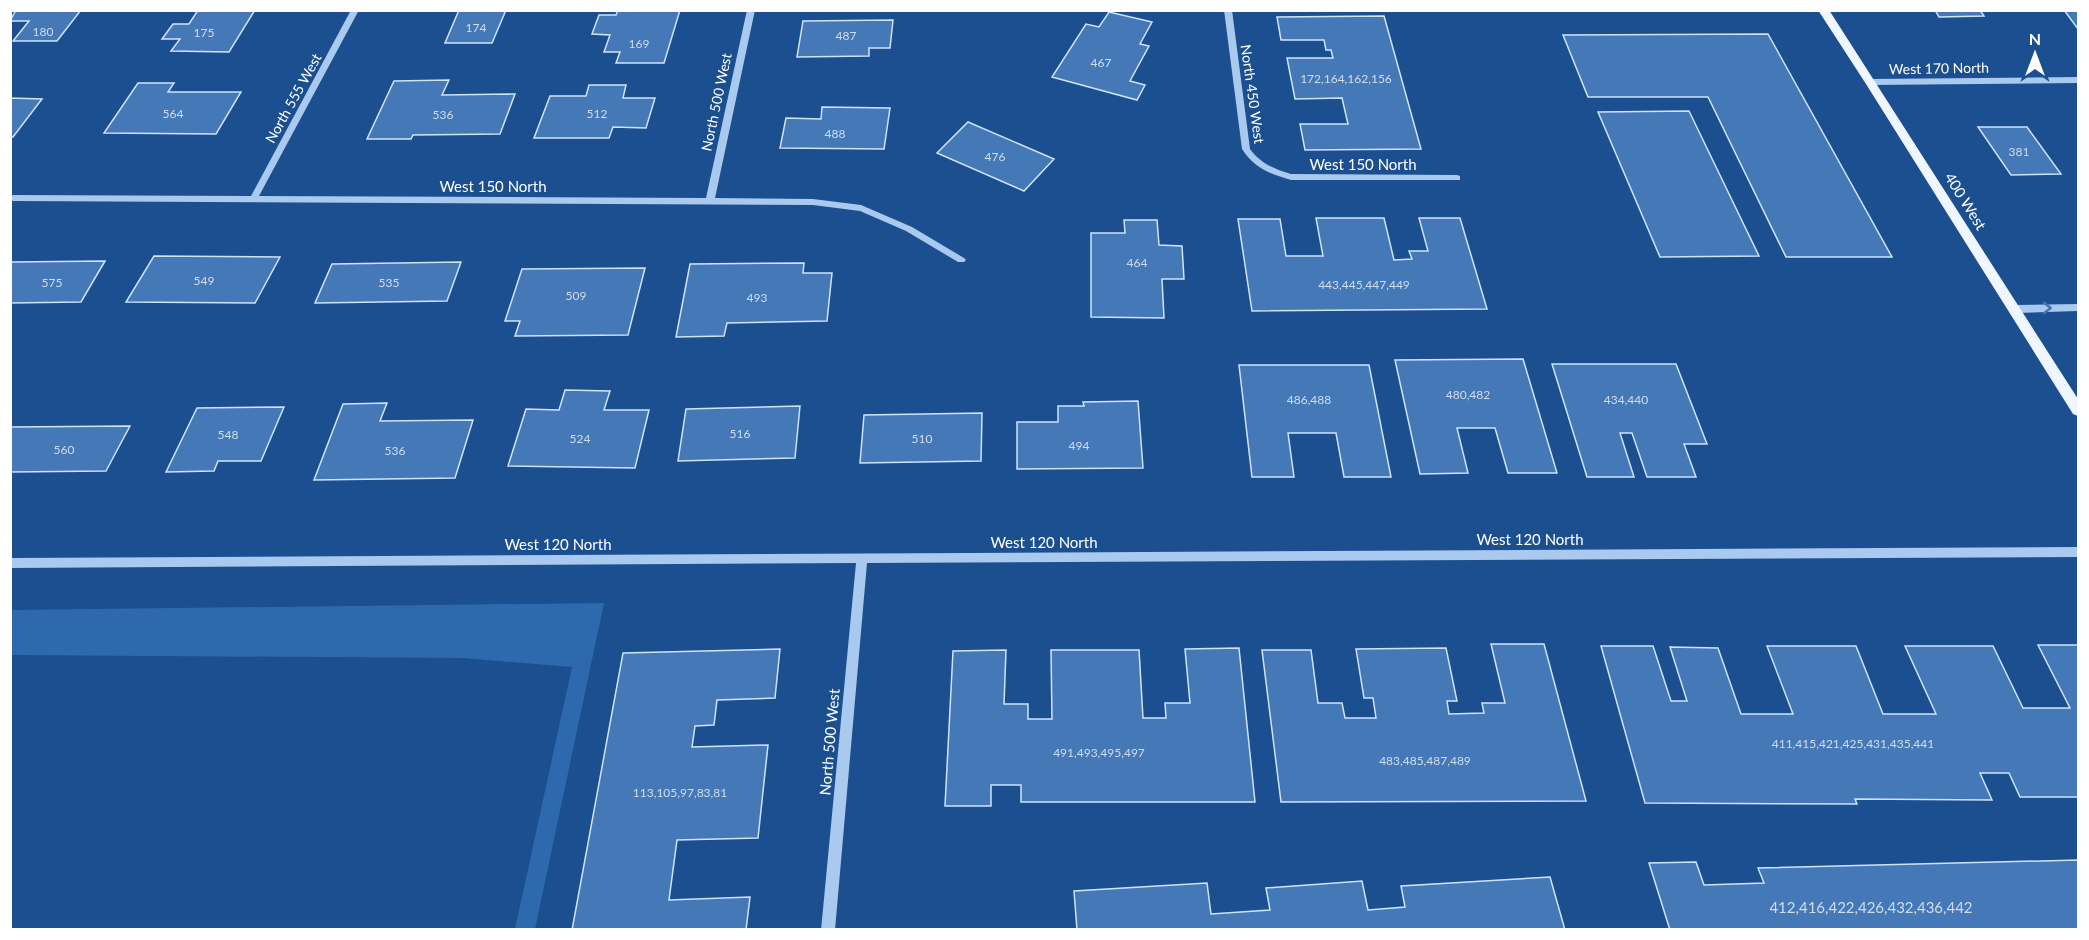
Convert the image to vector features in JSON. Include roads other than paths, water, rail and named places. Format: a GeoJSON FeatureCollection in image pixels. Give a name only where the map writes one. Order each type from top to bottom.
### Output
{"type":"FeatureCollection","features":[{"type":"Feature","properties":{"kind":"main road","name":"400 West"},"geometry":{"type":"LineString","coordinates":[[1823,10],[2079,410]]}},
{"type":"Feature","properties":{"kind":"street","name":"North 555 West"},"geometry":{"type":"LineString","coordinates":[[254,198],[355,10]]}},
{"type":"Feature","properties":{"kind":"street","name":"North 500 West"},"geometry":{"type":"LineString","coordinates":[[710,200],[751,10]]}},
{"type":"Feature","properties":{"kind":"street","name":"North 450 West"},"geometry":{"type":"LineString","coordinates":[[1228,10],[1246,149],[1252,161],[1270,171]]}},
{"type":"Feature","properties":{"kind":"street","name":"West 170 North"},"geometry":{"type":"LineString","coordinates":[[1871,82],[2079,80]]}},
{"type":"Feature","properties":{"kind":"street","name":"West 150 North"},"geometry":{"type":"LineString","coordinates":[[1270,171],[1292,177],[1457,178]]}},
{"type":"Feature","properties":{"kind":"street","name":"West 150 North"},"geometry":{"type":"LineString","coordinates":[[10,198],[813,202],[861,208],[909,229],[961,260]]}},
{"type":"Feature","properties":{"kind":"street"},"geometry":{"type":"LineString","coordinates":[[2015,309],[2079,308]]}},
{"type":"Feature","properties":{"kind":"street","name":"West 120 North"},"geometry":{"type":"LineString","coordinates":[[10,563],[2079,552]]}},
{"type":"Feature","properties":{"kind":"street","name":"North 500 West"},"geometry":{"type":"LineString","coordinates":[[828,930],[862,558]]}}]}
